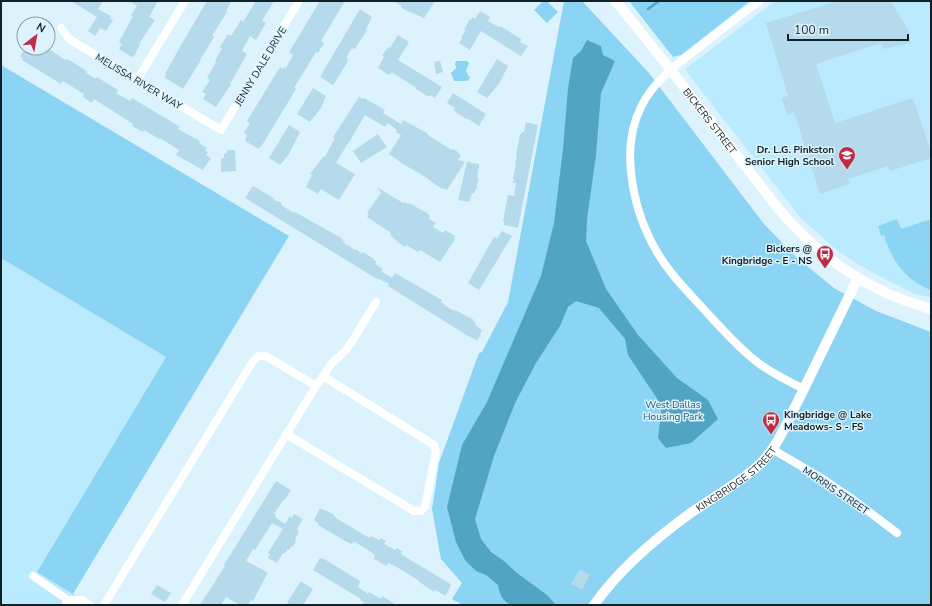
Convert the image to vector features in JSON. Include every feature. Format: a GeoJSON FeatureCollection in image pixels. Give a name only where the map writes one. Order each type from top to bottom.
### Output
{"type":"FeatureCollection","features":[{"type":"Feature","properties":{"kind":"street"},"geometry":{"type":"LineString","coordinates":[[137,80],[186,1]]}},
{"type":"Feature","properties":{"kind":"street","name":"JENNY DALE DRIVE"},"geometry":{"type":"LineString","coordinates":[[221,130],[299,1]]}},
{"type":"Feature","properties":{"kind":"street","name":"BICKERS STREET"},"geometry":{"type":"LineString","coordinates":[[615,1],[624,10],[786,218],[802,235],[840,267],[858,278],[892,296],[931,309]]}},
{"type":"Feature","properties":{"kind":"street"},"geometry":{"type":"LineString","coordinates":[[760,1],[663,76],[652,88],[640,107],[635,120],[631,144],[630,166],[633,189],[647,232],[672,274],[734,342],[757,363],[776,375],[804,388]]}},
{"type":"Feature","properties":{"kind":"street","name":"MELISSA RIVER WAY"},"geometry":{"type":"LineString","coordinates":[[61,28],[69,39],[221,130]]}},
{"type":"Feature","properties":{"kind":"street","name":"KINGBRIDGE STREET"},"geometry":{"type":"LineString","coordinates":[[594,605],[608,587],[648,546],[761,463],[772,449],[804,388],[858,278]]}},
{"type":"Feature","properties":{"kind":"street"},"geometry":{"type":"LineString","coordinates":[[182,605],[322,376],[332,362],[346,350],[376,302]]}},
{"type":"Feature","properties":{"kind":"street"},"geometry":{"type":"LineString","coordinates":[[104,605],[253,361],[259,356],[266,356],[316,386]]}},
{"type":"Feature","properties":{"kind":"street"},"geometry":{"type":"LineString","coordinates":[[286,434],[414,511],[421,511],[425,507],[436,451],[434,445],[322,376]]}},
{"type":"Feature","properties":{"kind":"street","name":"MORRIS STREET"},"geometry":{"type":"LineString","coordinates":[[772,449],[823,479],[897,533]]}},
{"type":"Feature","properties":{"kind":"street"},"geometry":{"type":"LineString","coordinates":[[33,576],[67,602],[82,600],[89,605]]}},
{"type":"Feature","properties":{"kind":"shaded area","name":"Dr. L.G. Pinkston Senior High School"},"geometry":{"type":"Polygon","coordinates":[[[775,1],[931,1],[931,297],[917,295],[854,262],[833,247],[800,217],[685,69],[775,1]]]}},
{"type":"Feature","properties":{"kind":"shaded area"},"geometry":{"type":"Polygon","coordinates":[[[587,40],[601,46],[603,55],[615,61],[601,93],[596,155],[587,219],[586,241],[606,289],[638,335],[677,378],[708,400],[718,419],[691,443],[666,448],[658,438],[662,406],[628,355],[625,339],[599,308],[576,301],[568,307],[560,326],[536,363],[516,401],[494,456],[475,519],[481,539],[491,552],[547,595],[556,605],[511,605],[502,597],[498,585],[486,575],[476,571],[465,560],[456,542],[447,507],[462,445],[487,402],[541,276],[554,223],[563,149],[568,88],[573,58],[581,51],[587,40]]]}},
{"type":"Feature","properties":{"kind":"shaded area"},"geometry":{"type":"Polygon","coordinates":[[[1,258],[166,357],[37,572],[81,598],[77,605],[1,605],[1,258]]]}},
{"type":"Feature","properties":{"kind":"green space"},"geometry":{"type":"Polygon","coordinates":[[[543,1],[547,1],[558,12],[547,23],[534,10],[543,1]]]}},
{"type":"Feature","properties":{"kind":"green space","name":"West Dallas Housing Park"},"geometry":{"type":"Polygon","coordinates":[[[564,1],[582,1],[649,73],[764,224],[796,257],[834,288],[876,311],[931,332],[931,605],[463,605],[452,599],[462,583],[441,559],[432,509],[439,463],[479,353],[482,352],[508,302],[564,1]]]}},
{"type":"Feature","properties":{"kind":"green space"},"geometry":{"type":"Polygon","coordinates":[[[629,1],[750,1],[681,55],[673,57],[629,1]]]}},
{"type":"Feature","properties":{"kind":"green space"},"geometry":{"type":"Polygon","coordinates":[[[456,61],[467,61],[469,63],[466,71],[470,78],[467,81],[454,81],[451,73],[456,68],[456,61]]]}},
{"type":"Feature","properties":{"kind":"green space"},"geometry":{"type":"Polygon","coordinates":[[[1,65],[289,236],[73,594],[37,572],[166,357],[1,258],[1,65]]]}},
{"type":"Feature","properties":{"kind":"green space"},"geometry":{"type":"Polygon","coordinates":[[[897,219],[901,229],[931,219],[931,290],[914,281],[907,275],[895,261],[884,235],[881,236],[878,226],[897,219]]]}},
{"type":"Feature","properties":{"kind":"building"},"geometry":{"type":"Polygon","coordinates":[[[71,1],[103,1],[98,9],[111,16],[110,18],[113,20],[106,31],[100,28],[95,36],[88,31],[97,17],[71,1]]]}},
{"type":"Feature","properties":{"kind":"building"},"geometry":{"type":"Polygon","coordinates":[[[129,1],[158,1],[149,17],[155,20],[132,57],[119,49],[122,44],[119,42],[133,16],[131,15],[137,6],[129,1]]]}},
{"type":"Feature","properties":{"kind":"building"},"geometry":{"type":"Polygon","coordinates":[[[207,1],[232,1],[212,36],[214,37],[183,89],[164,77],[207,1]]]}},
{"type":"Feature","properties":{"kind":"building"},"geometry":{"type":"Polygon","coordinates":[[[256,1],[274,1],[262,21],[266,23],[256,40],[250,36],[242,51],[247,54],[231,84],[216,107],[203,99],[206,94],[202,92],[210,80],[207,78],[222,48],[220,47],[228,34],[231,36],[241,20],[243,22],[256,1]]]}},
{"type":"Feature","properties":{"kind":"building"},"geometry":{"type":"Polygon","coordinates":[[[320,1],[345,1],[321,41],[324,43],[318,53],[316,52],[294,88],[296,89],[259,149],[245,141],[247,135],[244,133],[250,123],[247,121],[280,67],[283,69],[284,67],[286,68],[293,55],[289,52],[320,1]]]}},
{"type":"Feature","properties":{"kind":"building"},"geometry":{"type":"Polygon","coordinates":[[[393,1],[435,1],[424,18],[401,8],[402,6],[393,1]]]}},
{"type":"Feature","properties":{"kind":"building"},"geometry":{"type":"Polygon","coordinates":[[[838,1],[891,1],[910,33],[908,34],[911,43],[883,49],[881,43],[816,64],[835,123],[913,98],[931,152],[931,158],[890,171],[888,166],[848,179],[849,184],[820,194],[794,112],[787,115],[782,98],[788,96],[766,23],[838,1]]]}},
{"type":"Feature","properties":{"kind":"building"},"geometry":{"type":"Polygon","coordinates":[[[360,9],[372,17],[366,29],[367,30],[355,49],[352,48],[346,58],[348,59],[347,63],[333,85],[320,77],[360,9]]]}},
{"type":"Feature","properties":{"kind":"building"},"geometry":{"type":"Polygon","coordinates":[[[480,11],[490,17],[488,21],[507,30],[521,39],[520,42],[528,46],[521,56],[481,31],[470,50],[459,43],[470,19],[471,20],[473,17],[475,19],[480,11]]]}},
{"type":"Feature","properties":{"kind":"building"},"geometry":{"type":"Polygon","coordinates":[[[398,35],[409,42],[398,60],[442,87],[435,98],[430,95],[429,97],[392,72],[389,75],[378,68],[384,57],[382,56],[388,47],[390,48],[398,35]]]}},
{"type":"Feature","properties":{"kind":"building"},"geometry":{"type":"Polygon","coordinates":[[[56,54],[65,60],[69,60],[87,71],[86,73],[96,79],[97,77],[118,90],[116,93],[130,101],[132,98],[180,127],[178,129],[200,141],[199,143],[207,148],[205,151],[208,152],[206,155],[211,158],[203,170],[176,155],[179,150],[160,138],[159,139],[144,130],[143,132],[132,126],[133,124],[94,99],[92,103],[83,97],[84,94],[63,81],[61,84],[22,60],[23,58],[20,57],[56,56],[56,54]]]}},
{"type":"Feature","properties":{"kind":"building"},"geometry":{"type":"Polygon","coordinates":[[[497,59],[508,66],[499,84],[487,98],[477,92],[497,59]]]}},
{"type":"Feature","properties":{"kind":"building"},"geometry":{"type":"Polygon","coordinates":[[[440,61],[443,72],[436,74],[434,62],[440,61]]]}},
{"type":"Feature","properties":{"kind":"building"},"geometry":{"type":"Polygon","coordinates":[[[313,88],[326,96],[321,108],[310,122],[297,114],[313,88]]]}},
{"type":"Feature","properties":{"kind":"building"},"geometry":{"type":"Polygon","coordinates":[[[453,93],[486,114],[479,126],[457,113],[454,110],[455,108],[447,103],[453,93]]]}},
{"type":"Feature","properties":{"kind":"building"},"geometry":{"type":"Polygon","coordinates":[[[359,97],[364,98],[385,110],[383,113],[401,124],[403,120],[427,133],[429,136],[461,155],[458,160],[465,162],[447,190],[436,185],[389,154],[401,135],[388,123],[385,127],[365,115],[336,163],[355,174],[339,200],[321,189],[318,194],[306,187],[312,175],[310,174],[323,157],[325,157],[335,138],[333,137],[359,97]]]}},
{"type":"Feature","properties":{"kind":"building"},"geometry":{"type":"Polygon","coordinates":[[[526,122],[538,125],[518,228],[504,225],[503,221],[508,195],[514,196],[516,183],[513,183],[513,179],[516,156],[520,134],[524,132],[526,122]]]}},
{"type":"Feature","properties":{"kind":"building"},"geometry":{"type":"Polygon","coordinates":[[[289,125],[300,132],[289,154],[280,165],[269,158],[289,125]]]}},
{"type":"Feature","properties":{"kind":"building"},"geometry":{"type":"Polygon","coordinates":[[[378,134],[387,147],[361,163],[353,151],[378,134]]]}},
{"type":"Feature","properties":{"kind":"building"},"geometry":{"type":"Polygon","coordinates":[[[227,150],[235,150],[236,171],[221,172],[221,158],[224,158],[224,154],[227,153],[227,150]]]}},
{"type":"Feature","properties":{"kind":"building"},"geometry":{"type":"Polygon","coordinates":[[[467,162],[479,164],[477,178],[479,178],[476,190],[474,194],[472,193],[469,202],[458,200],[467,162]]]}},
{"type":"Feature","properties":{"kind":"building"},"geometry":{"type":"Polygon","coordinates":[[[253,186],[275,199],[274,200],[282,203],[281,205],[294,213],[295,212],[343,239],[342,240],[345,242],[344,243],[355,250],[356,249],[362,254],[363,252],[374,259],[377,262],[375,264],[383,269],[381,271],[392,278],[395,273],[442,300],[441,302],[444,305],[454,311],[455,310],[474,320],[473,321],[476,323],[475,325],[482,330],[480,336],[477,340],[468,336],[388,286],[389,284],[377,279],[245,198],[253,186]]]}},
{"type":"Feature","properties":{"kind":"building"},"geometry":{"type":"Polygon","coordinates":[[[377,187],[403,203],[409,203],[427,213],[430,216],[429,219],[436,223],[433,227],[443,233],[445,230],[455,236],[455,239],[440,262],[420,250],[418,252],[406,245],[405,247],[390,235],[391,233],[367,217],[369,214],[367,213],[381,193],[377,187]]]}},
{"type":"Feature","properties":{"kind":"building"},"geometry":{"type":"Polygon","coordinates":[[[502,231],[512,236],[479,290],[468,283],[494,237],[497,239],[502,231]]]}},
{"type":"Feature","properties":{"kind":"building"},"geometry":{"type":"Polygon","coordinates":[[[276,481],[291,490],[274,514],[276,515],[275,517],[285,524],[290,516],[292,518],[294,514],[303,519],[297,529],[299,531],[293,547],[292,546],[289,550],[288,549],[284,554],[283,553],[277,563],[268,558],[270,554],[268,553],[283,529],[272,523],[255,550],[253,549],[246,561],[267,572],[253,601],[251,600],[248,605],[240,605],[226,597],[221,605],[200,605],[225,566],[224,565],[276,481]]]}},
{"type":"Feature","properties":{"kind":"building"},"geometry":{"type":"Polygon","coordinates":[[[320,508],[333,514],[336,518],[370,538],[371,536],[379,540],[381,538],[386,541],[384,544],[395,550],[397,548],[402,551],[401,554],[449,583],[451,585],[446,595],[435,590],[434,592],[395,566],[388,563],[387,566],[374,559],[375,555],[355,542],[352,544],[347,542],[318,525],[319,524],[314,520],[320,508]]]}},
{"type":"Feature","properties":{"kind":"building"},"geometry":{"type":"Polygon","coordinates":[[[320,558],[326,560],[360,581],[358,587],[368,594],[369,592],[381,599],[382,596],[397,605],[362,605],[364,602],[360,600],[361,599],[313,570],[320,558]]]}},
{"type":"Feature","properties":{"kind":"building"},"geometry":{"type":"Polygon","coordinates":[[[580,569],[590,575],[582,590],[571,584],[580,569]]]}},
{"type":"Feature","properties":{"kind":"building"},"geometry":{"type":"Polygon","coordinates":[[[300,582],[313,589],[303,605],[290,605],[287,603],[300,582]]]}},
{"type":"Feature","properties":{"kind":"building"},"geometry":{"type":"Polygon","coordinates":[[[157,585],[171,593],[165,602],[151,594],[157,585]]]}},
{"type":"Feature","properties":{"kind":"waterway"},"geometry":{"type":"LineString","coordinates":[[648,9],[659,1]]}},
{"type":"Feature","properties":{"kind":"place","name":"Dr. L.G. Pinkston Senior High School"},"geometry":{"type":"Point","coordinates":[847,170]}},
{"type":"Feature","properties":{"kind":"place","name":"Bickers @ Kingbridge - E - NS"},"geometry":{"type":"Point","coordinates":[825,269]}},
{"type":"Feature","properties":{"kind":"place","name":"Kingbridge @ Lake Meadows- S - FS"},"geometry":{"type":"Point","coordinates":[771,435]}}]}
